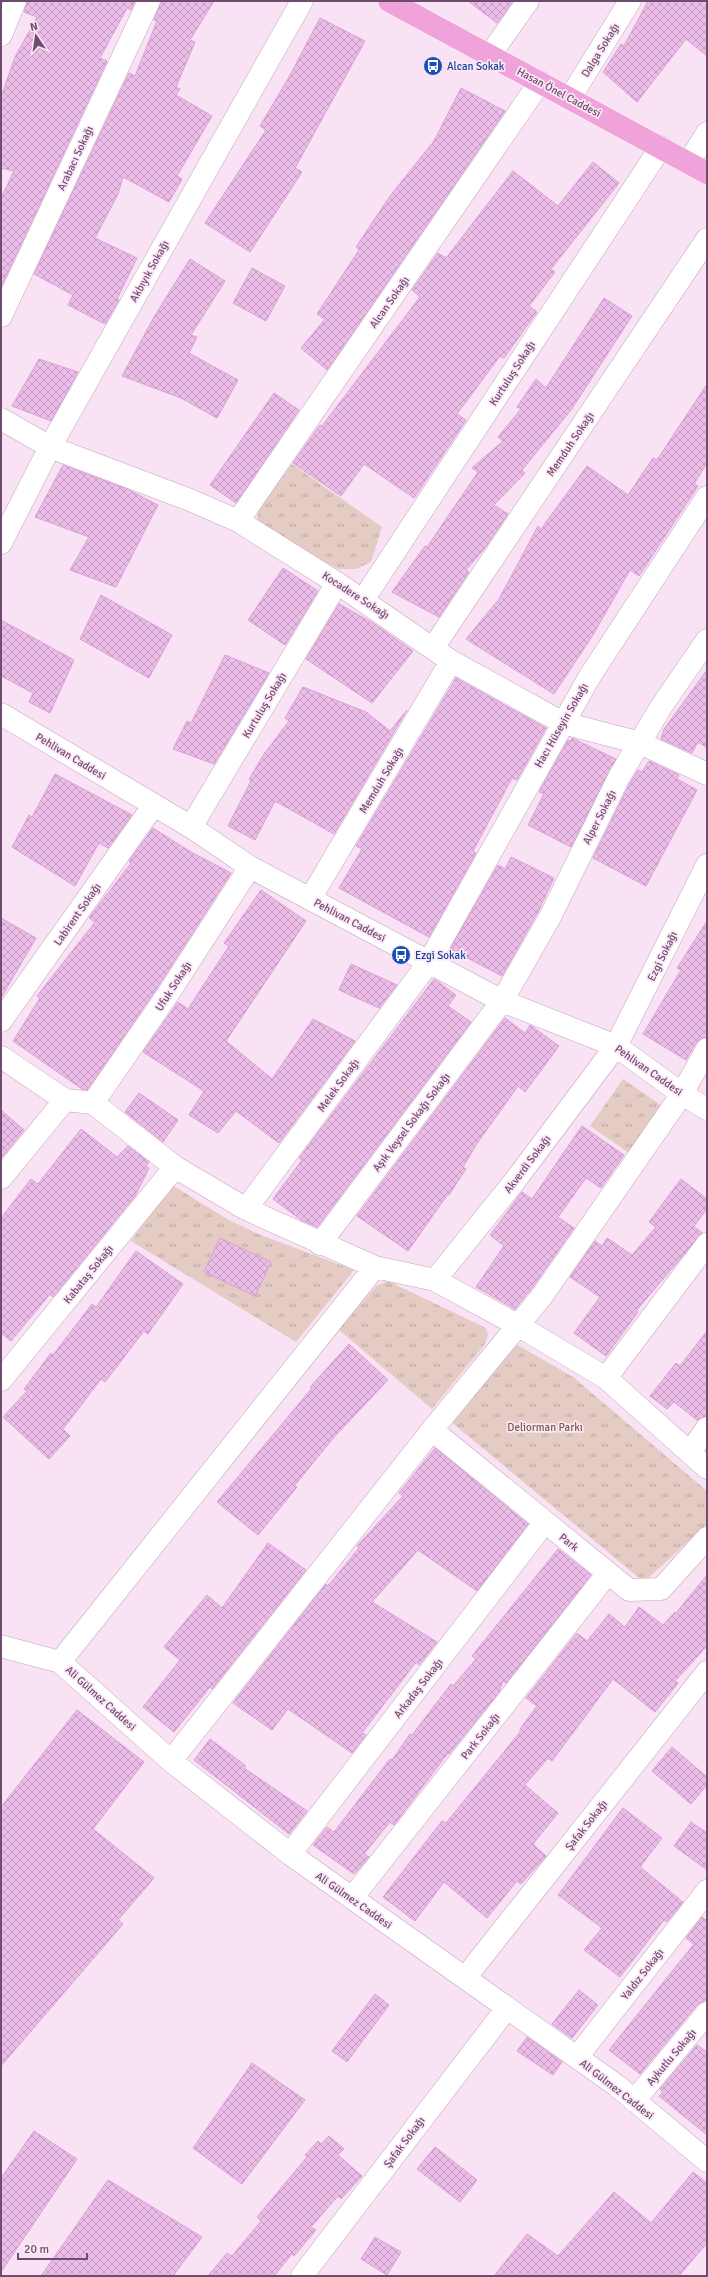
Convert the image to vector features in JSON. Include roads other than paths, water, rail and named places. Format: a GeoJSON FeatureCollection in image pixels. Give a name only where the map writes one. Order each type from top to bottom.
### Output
{"type":"FeatureCollection","features":[{"type":"Feature","properties":{"kind":"main road","name":"Hasan Önel Caddesi"},"geometry":{"type":"LineString","coordinates":[[389,1],[698,167]]}},
{"type":"Feature","properties":{"kind":"street"},"geometry":{"type":"LineString","coordinates":[[1,35],[15,1]]}},
{"type":"Feature","properties":{"kind":"street","name":"Arabacı Sokağı"},"geometry":{"type":"LineString","coordinates":[[1,316],[149,1]]}},
{"type":"Feature","properties":{"kind":"street","name":"Akbıyık Sokağı"},"geometry":{"type":"LineString","coordinates":[[1,543],[50,447],[302,1]]}},
{"type":"Feature","properties":{"kind":"street"},"geometry":{"type":"LineString","coordinates":[[490,55],[528,1]]}},
{"type":"Feature","properties":{"kind":"street","name":"Dalga Sokağı"},"geometry":{"type":"LineString","coordinates":[[570,98],[630,1]]}},
{"type":"Feature","properties":{"kind":"street","name":"Alcan Sokağı"},"geometry":{"type":"LineString","coordinates":[[238,521],[540,82]]}},
{"type":"Feature","properties":{"kind":"street"},"geometry":{"type":"LineString","coordinates":[[698,167],[707,133]]}},
{"type":"Feature","properties":{"kind":"street","name":"Kurtuluş Sokağı"},"geometry":{"type":"LineString","coordinates":[[363,600],[661,147]]}},
{"type":"Feature","properties":{"kind":"street","name":"Memduh Sokağı"},"geometry":{"type":"LineString","coordinates":[[433,648],[707,239]]}},
{"type":"Feature","properties":{"kind":"street","name":"Kocadere Sokağı"},"geometry":{"type":"LineString","coordinates":[[1,419],[50,447],[190,500],[238,521],[363,600],[451,661],[563,723],[640,742],[707,774]]}},
{"type":"Feature","properties":{"kind":"street","name":"Hacı Hüseyin Sokağı"},"geometry":{"type":"LineString","coordinates":[[429,962],[590,676],[707,497]]}},
{"type":"Feature","properties":{"kind":"street","name":"Kurtuluş Sokağı"},"geometry":{"type":"LineString","coordinates":[[191,827],[337,583]]}},
{"type":"Feature","properties":{"kind":"street","name":"Alper Sokağı"},"geometry":{"type":"LineString","coordinates":[[502,1001],[550,916],[620,777],[661,707],[707,640]]}},
{"type":"Feature","properties":{"kind":"street","name":"Memduh Sokağı"},"geometry":{"type":"LineString","coordinates":[[310,899],[451,661]]}},
{"type":"Feature","properties":{"kind":"street","name":"Pehlivan Caddesi"},"geometry":{"type":"LineString","coordinates":[[1,714],[153,806],[191,827],[250,867],[502,1001],[616,1046],[682,1094],[707,1109]]}},
{"type":"Feature","properties":{"kind":"street","name":"Labirent Sokağı"},"geometry":{"type":"LineString","coordinates":[[1,1021],[153,806]]}},
{"type":"Feature","properties":{"kind":"street","name":"Ezgi Sokağı"},"geometry":{"type":"LineString","coordinates":[[616,1046],[707,865]]}},
{"type":"Feature","properties":{"kind":"street","name":"Ufuk Sokağı"},"geometry":{"type":"LineString","coordinates":[[93,1103],[168,994],[250,867]]}},
{"type":"Feature","properties":{"kind":"street","name":"Melek Sokağı"},"geometry":{"type":"LineString","coordinates":[[246,1209],[429,962]]}},
{"type":"Feature","properties":{"kind":"street","name":"Aşık Veysel Sokağı Sokağı"},"geometry":{"type":"LineString","coordinates":[[320,1244],[502,1001]]}},
{"type":"Feature","properties":{"kind":"street","name":"Akverdi Sokağı"},"geometry":{"type":"LineString","coordinates":[[435,1280],[514,1182],[616,1046]]}},
{"type":"Feature","properties":{"kind":"street"},"geometry":{"type":"LineString","coordinates":[[171,1761],[432,1430],[519,1326],[542,1296],[682,1094],[707,1049]]}},
{"type":"Feature","properties":{"kind":"street"},"geometry":{"type":"LineString","coordinates":[[1,1057],[65,1100],[93,1103],[174,1168],[246,1209],[375,1268],[435,1280],[519,1326],[606,1378],[707,1468]]}},
{"type":"Feature","properties":{"kind":"street"},"geometry":{"type":"LineString","coordinates":[[1,1178],[65,1100]]}},
{"type":"Feature","properties":{"kind":"street","name":"Kabataş Sokağı"},"geometry":{"type":"LineString","coordinates":[[1,1380],[174,1168]]}},
{"type":"Feature","properties":{"kind":"street"},"geometry":{"type":"LineString","coordinates":[[606,1378],[707,1244]]}},
{"type":"Feature","properties":{"kind":"street"},"geometry":{"type":"LineString","coordinates":[[60,1662],[375,1268]]}},
{"type":"Feature","properties":{"kind":"street"},"geometry":{"type":"LineString","coordinates":[[690,1452],[707,1428]]}},
{"type":"Feature","properties":{"kind":"street","name":"Park"},"geometry":{"type":"LineString","coordinates":[[432,1430],[629,1590],[661,1589],[707,1538]]}},
{"type":"Feature","properties":{"kind":"street","name":"Arkadaş Sokağı"},"geometry":{"type":"LineString","coordinates":[[290,1854],[545,1522]]}},
{"type":"Feature","properties":{"kind":"street","name":"Park Sokağı"},"geometry":{"type":"LineString","coordinates":[[352,1898],[608,1573]]}},
{"type":"Feature","properties":{"kind":"street","name":"Ali Gülmez Caddesi"},"geometry":{"type":"LineString","coordinates":[[1,1646],[60,1662],[171,1761],[290,1854],[577,2058],[634,2101],[707,2161]]}},
{"type":"Feature","properties":{"kind":"street","name":"Şafak Sokağı"},"geometry":{"type":"LineString","coordinates":[[465,1978],[707,1672]]}},
{"type":"Feature","properties":{"kind":"street","name":"Yaldız Sokağı"},"geometry":{"type":"LineString","coordinates":[[577,2058],[707,1891]]}},
{"type":"Feature","properties":{"kind":"street","name":"Şafak Sokağı"},"geometry":{"type":"LineString","coordinates":[[302,2276],[507,2008]]}},
{"type":"Feature","properties":{"kind":"street","name":"Aykutlu Sokağı"},"geometry":{"type":"LineString","coordinates":[[634,2101],[707,2014]]}},
{"type":"Feature","properties":{"kind":"place","name":"Alcan Sokak"},"geometry":{"type":"Point","coordinates":[433,66]}},
{"type":"Feature","properties":{"kind":"place","name":"Ezgi Sokak"},"geometry":{"type":"Point","coordinates":[401,955]}},
{"type":"Feature","properties":{"kind":"park label","name":"Deliorman Parkı"},"geometry":{"type":"Point","coordinates":[545,1427]}}]}
